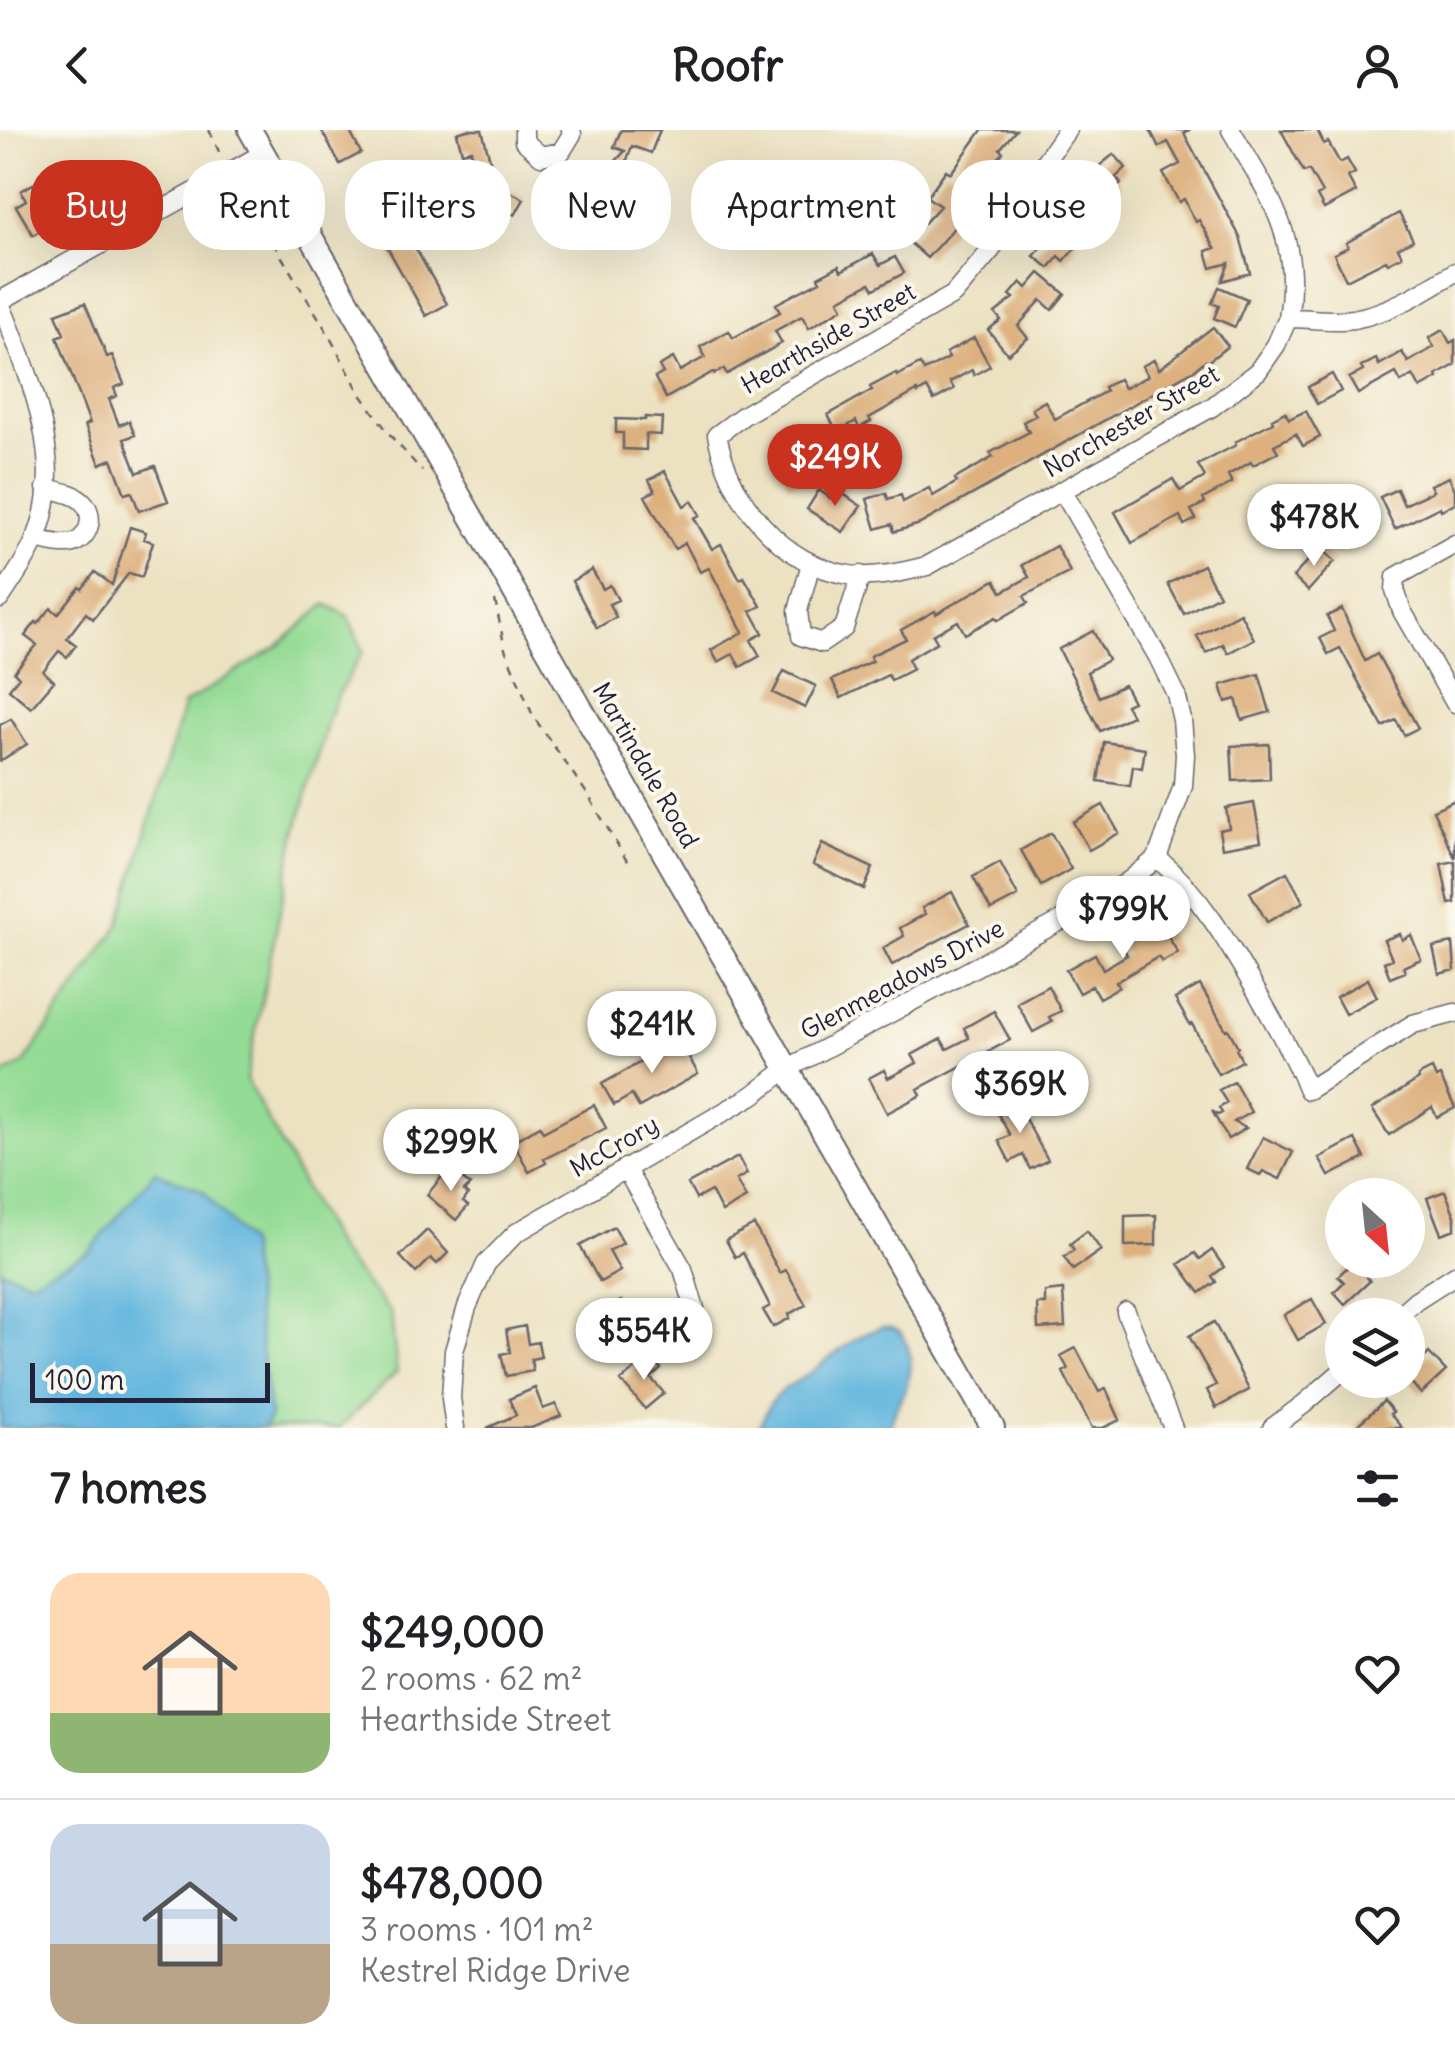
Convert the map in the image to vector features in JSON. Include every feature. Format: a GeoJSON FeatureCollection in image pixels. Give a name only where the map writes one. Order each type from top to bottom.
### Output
{"type":"FeatureCollection","features":[{"type":"Feature","properties":{"kind":"street","name":"Martindale Road"},"geometry":{"type":"LineString","coordinates":[[250,130],[993,1428]]}},
{"type":"Feature","properties":{"kind":"street"},"geometry":{"type":"LineString","coordinates":[[524,130],[524,141],[541,156],[561,152],[571,130]]}},
{"type":"Feature","properties":{"kind":"street","name":"Hearthside Street"},"geometry":{"type":"LineString","coordinates":[[832,570],[780,544],[749,510],[723,462],[717,434],[952,295],[991,250],[1024,190],[1068,130]]}},
{"type":"Feature","properties":{"kind":"street"},"geometry":{"type":"LineString","coordinates":[[1231,130],[1280,216],[1287,238],[1292,279],[1288,318],[1352,319],[1372,314],[1455,272]]}},
{"type":"Feature","properties":{"kind":"street"},"geometry":{"type":"LineString","coordinates":[[251,160],[264,153]]}},
{"type":"Feature","properties":{"kind":"street"},"geometry":{"type":"LineString","coordinates":[[0,599],[35,540],[42,519],[46,445],[42,422],[0,302],[183,199]]}},
{"type":"Feature","properties":{"kind":"street","name":"Norchester Street"},"geometry":{"type":"LineString","coordinates":[[832,570],[851,576],[897,574],[927,566],[1212,407],[1258,371],[1288,318]]}},
{"type":"Feature","properties":{"kind":"street"},"geometry":{"type":"LineString","coordinates":[[35,540],[66,545],[78,542],[90,523],[90,512],[82,500],[46,488]]}},
{"type":"Feature","properties":{"kind":"street"},"geometry":{"type":"LineString","coordinates":[[1062,490],[1176,694],[1185,755],[1182,786],[1157,858],[1196,896],[1240,962],[1308,1090],[1413,1024],[1455,1013]]}},
{"type":"Feature","properties":{"kind":"street"},"geometry":{"type":"LineString","coordinates":[[1455,544],[1396,577],[1394,590],[1455,703]]}},
{"type":"Feature","properties":{"kind":"street"},"geometry":{"type":"LineString","coordinates":[[812,563],[798,612],[801,636],[822,644],[844,628],[862,575]]}},
{"type":"Feature","properties":{"kind":"street","name":"Glenmeadows Drive"},"geometry":{"type":"LineString","coordinates":[[714,1116],[753,1095],[787,1070],[1105,897],[1157,858]]}},
{"type":"Feature","properties":{"kind":"street","name":"McCrory"},"geometry":{"type":"LineString","coordinates":[[455,1428],[451,1398],[454,1352],[467,1307],[486,1264],[516,1233],[714,1116]]}},
{"type":"Feature","properties":{"kind":"street"},"geometry":{"type":"LineString","coordinates":[[625,1168],[683,1269],[695,1309]]}},
{"type":"Feature","properties":{"kind":"street"},"geometry":{"type":"LineString","coordinates":[[1419,1298],[1455,1275]]}},
{"type":"Feature","properties":{"kind":"street"},"geometry":{"type":"LineString","coordinates":[[1126,1312],[1172,1428]]}},
{"type":"Feature","properties":{"kind":"street"},"geometry":{"type":"LineString","coordinates":[[1272,1428],[1325,1385]]}},
{"type":"Feature","properties":{"kind":"path"},"geometry":{"type":"LineString","coordinates":[[209,130],[224,160]]}},
{"type":"Feature","properties":{"kind":"path"},"geometry":{"type":"LineString","coordinates":[[277,250],[360,393],[422,472]]}},
{"type":"Feature","properties":{"kind":"path"},"geometry":{"type":"LineString","coordinates":[[495,599],[504,649],[533,716],[588,795],[631,868]]}},
{"type":"Feature","properties":{"kind":"green space"},"geometry":{"type":"Polygon","coordinates":[[[326,604],[348,616],[363,651],[333,704],[296,832],[246,1079],[338,1251],[391,1313],[397,1372],[339,1428],[264,1428],[270,1417],[248,1244],[156,1171],[89,1252],[30,1281],[0,1269],[0,1077],[24,1063],[119,925],[184,704],[278,646],[326,604]]]}},
{"type":"Feature","properties":{"kind":"water"},"geometry":{"type":"Polygon","coordinates":[[[155,1171],[203,1191],[248,1244],[270,1417],[264,1428],[0,1428],[0,1269],[30,1281],[89,1252],[155,1171]]]}},
{"type":"Feature","properties":{"kind":"water"},"geometry":{"type":"Polygon","coordinates":[[[883,1327],[900,1333],[907,1344],[911,1368],[890,1428],[757,1428],[780,1392],[853,1341],[883,1327]]]}},
{"type":"Feature","properties":{"kind":"building"},"geometry":{"type":"Polygon","coordinates":[[[321,130],[349,130],[361,153],[340,164],[321,130]]]}},
{"type":"Feature","properties":{"kind":"building"},"geometry":{"type":"Polygon","coordinates":[[[482,130],[490,160],[473,160],[471,150],[462,152],[457,133],[482,130]]]}},
{"type":"Feature","properties":{"kind":"building"},"geometry":{"type":"Polygon","coordinates":[[[621,130],[660,130],[651,153],[632,146],[627,160],[617,160],[625,151],[614,147],[621,130]]]}},
{"type":"Feature","properties":{"kind":"building"},"geometry":{"type":"Polygon","coordinates":[[[982,130],[1016,130],[1000,149],[1003,152],[997,160],[960,160],[982,130]]]}},
{"type":"Feature","properties":{"kind":"building"},"geometry":{"type":"Polygon","coordinates":[[[1150,130],[1190,130],[1184,133],[1240,237],[1250,273],[1222,281],[1229,263],[1211,268],[1206,251],[1215,248],[1184,199],[1179,202],[1163,173],[1180,164],[1168,142],[1159,147],[1150,130]]]}},
{"type":"Feature","properties":{"kind":"building"},"geometry":{"type":"Polygon","coordinates":[[[1281,130],[1317,130],[1340,163],[1347,159],[1355,173],[1348,177],[1356,192],[1324,209],[1317,196],[1322,193],[1309,170],[1304,172],[1281,130]]]}},
{"type":"Feature","properties":{"kind":"building"},"geometry":{"type":"Polygon","coordinates":[[[946,170],[951,173],[951,231],[927,258],[918,250],[931,250],[931,216],[940,206],[931,200],[931,191],[946,170]]]}},
{"type":"Feature","properties":{"kind":"building"},"geometry":{"type":"Polygon","coordinates":[[[30,186],[30,230],[16,206],[26,200],[21,191],[30,186]]]}},
{"type":"Feature","properties":{"kind":"building"},"geometry":{"type":"Polygon","coordinates":[[[511,192],[524,199],[515,215],[511,213],[511,192]]]}},
{"type":"Feature","properties":{"kind":"building"},"geometry":{"type":"Polygon","coordinates":[[[1399,213],[1413,240],[1398,248],[1402,256],[1346,280],[1334,254],[1399,213]]]}},
{"type":"Feature","properties":{"kind":"building"},"geometry":{"type":"Polygon","coordinates":[[[389,250],[416,250],[447,304],[426,316],[389,250]]]}},
{"type":"Feature","properties":{"kind":"building"},"geometry":{"type":"Polygon","coordinates":[[[1039,250],[1073,250],[1064,261],[1059,256],[1049,268],[1034,256],[1039,250]]]}},
{"type":"Feature","properties":{"kind":"building"},"geometry":{"type":"Polygon","coordinates":[[[873,254],[880,265],[895,257],[904,273],[874,289],[870,283],[839,300],[843,308],[809,328],[802,316],[775,331],[782,343],[727,374],[724,369],[713,372],[666,398],[655,378],[663,373],[659,366],[673,358],[680,371],[705,357],[700,347],[729,331],[733,338],[780,312],[776,304],[820,281],[818,277],[839,266],[841,271],[873,254]]]}},
{"type":"Feature","properties":{"kind":"building"},"geometry":{"type":"Polygon","coordinates":[[[1040,273],[1065,294],[1052,310],[1041,300],[1018,326],[1028,338],[1008,354],[988,330],[1001,320],[995,313],[1014,298],[1010,295],[1021,282],[1027,288],[1040,273]]]}},
{"type":"Feature","properties":{"kind":"building"},"geometry":{"type":"Polygon","coordinates":[[[1219,287],[1247,299],[1235,327],[1214,318],[1219,306],[1212,303],[1219,287]]]}},
{"type":"Feature","properties":{"kind":"building"},"geometry":{"type":"Polygon","coordinates":[[[85,303],[107,357],[112,355],[124,384],[114,388],[117,396],[109,399],[119,425],[129,421],[135,435],[124,439],[137,473],[155,466],[168,501],[139,511],[132,492],[125,494],[112,459],[100,464],[85,425],[90,423],[57,337],[64,334],[56,314],[85,303]]]}},
{"type":"Feature","properties":{"kind":"building"},"geometry":{"type":"Polygon","coordinates":[[[1213,327],[1228,346],[1206,363],[920,524],[894,532],[892,524],[876,529],[867,499],[886,493],[888,499],[901,495],[903,502],[929,488],[933,496],[993,457],[990,453],[1029,432],[1023,422],[1036,415],[1032,409],[1045,401],[1055,419],[1106,391],[1104,387],[1119,379],[1124,388],[1148,376],[1142,366],[1154,360],[1159,369],[1213,327]]]}},
{"type":"Feature","properties":{"kind":"building"},"geometry":{"type":"Polygon","coordinates":[[[1443,330],[1450,343],[1455,340],[1455,365],[1438,378],[1420,388],[1413,375],[1401,382],[1396,373],[1358,394],[1349,378],[1363,371],[1361,367],[1376,359],[1379,365],[1402,352],[1408,362],[1434,347],[1429,338],[1443,330]]]}},
{"type":"Feature","properties":{"kind":"building"},"geometry":{"type":"Polygon","coordinates":[[[974,338],[990,366],[950,382],[954,389],[934,400],[927,388],[917,391],[869,418],[871,421],[859,428],[856,421],[837,432],[828,415],[896,373],[897,376],[920,364],[924,371],[949,358],[946,353],[974,338]]]}},
{"type":"Feature","properties":{"kind":"building"},"geometry":{"type":"Polygon","coordinates":[[[1332,374],[1341,391],[1317,404],[1308,387],[1332,374]]]}},
{"type":"Feature","properties":{"kind":"building"},"geometry":{"type":"Polygon","coordinates":[[[1306,411],[1320,437],[1303,446],[1296,434],[1274,445],[1278,452],[1228,475],[1232,483],[1191,510],[1196,519],[1184,525],[1180,516],[1132,543],[1115,512],[1173,479],[1180,491],[1205,477],[1198,465],[1285,412],[1289,419],[1306,411]]]}},
{"type":"Feature","properties":{"kind":"building"},"geometry":{"type":"Polygon","coordinates":[[[662,418],[661,435],[646,434],[646,450],[623,449],[623,433],[616,433],[616,419],[662,418]]]}},
{"type":"Feature","properties":{"kind":"building"},"geometry":{"type":"Polygon","coordinates":[[[793,441],[811,474],[789,485],[771,453],[793,441]]]}},
{"type":"Feature","properties":{"kind":"building"},"geometry":{"type":"Polygon","coordinates":[[[665,471],[684,506],[692,501],[700,515],[694,518],[712,549],[721,544],[740,579],[744,577],[761,606],[751,611],[763,633],[751,640],[760,656],[740,667],[733,654],[718,662],[711,650],[743,632],[709,568],[700,572],[685,543],[675,549],[645,496],[655,491],[649,480],[665,471]]]}},
{"type":"Feature","properties":{"kind":"building"},"geometry":{"type":"Polygon","coordinates":[[[1449,477],[1455,503],[1395,529],[1380,497],[1397,489],[1404,505],[1433,491],[1430,485],[1449,477]]]}},
{"type":"Feature","properties":{"kind":"building"},"geometry":{"type":"Polygon","coordinates":[[[836,489],[861,506],[843,532],[807,509],[819,490],[830,498],[836,489]]]}},
{"type":"Feature","properties":{"kind":"building"},"geometry":{"type":"Polygon","coordinates":[[[1352,501],[1370,521],[1346,542],[1329,522],[1352,501]]]}},
{"type":"Feature","properties":{"kind":"building"},"geometry":{"type":"Polygon","coordinates":[[[130,527],[146,532],[144,539],[153,542],[142,577],[129,573],[93,619],[86,613],[67,638],[76,645],[67,657],[59,651],[43,671],[54,681],[31,708],[9,689],[19,677],[14,672],[37,645],[25,636],[51,608],[58,614],[95,572],[112,585],[130,527]]]}},
{"type":"Feature","properties":{"kind":"building"},"geometry":{"type":"Polygon","coordinates":[[[1056,546],[1070,572],[1024,596],[1028,603],[965,634],[958,621],[933,635],[937,642],[908,659],[913,669],[891,680],[888,675],[841,698],[832,680],[906,639],[901,630],[995,580],[1002,592],[1029,577],[1022,565],[1056,546]]]}},
{"type":"Feature","properties":{"kind":"building"},"geometry":{"type":"Polygon","coordinates":[[[1320,548],[1335,561],[1308,591],[1293,577],[1320,548]]]}},
{"type":"Feature","properties":{"kind":"building"},"geometry":{"type":"Polygon","coordinates":[[[1203,565],[1219,595],[1184,614],[1168,584],[1203,565]]]}},
{"type":"Feature","properties":{"kind":"building"},"geometry":{"type":"Polygon","coordinates":[[[592,570],[603,589],[610,585],[618,600],[609,604],[616,617],[597,628],[572,581],[592,570]]]}},
{"type":"Feature","properties":{"kind":"building"},"geometry":{"type":"Polygon","coordinates":[[[1342,609],[1365,661],[1377,654],[1418,728],[1404,735],[1396,720],[1383,727],[1340,648],[1328,654],[1320,638],[1334,631],[1327,616],[1342,609]]]}},
{"type":"Feature","properties":{"kind":"building"},"geometry":{"type":"Polygon","coordinates":[[[1240,613],[1254,639],[1228,653],[1223,644],[1206,653],[1197,636],[1240,613]]]}},
{"type":"Feature","properties":{"kind":"building"},"geometry":{"type":"Polygon","coordinates":[[[1093,631],[1108,660],[1087,672],[1099,697],[1124,685],[1133,702],[1126,705],[1132,716],[1100,731],[1059,649],[1093,631]]]}},
{"type":"Feature","properties":{"kind":"building"},"geometry":{"type":"Polygon","coordinates":[[[784,671],[816,686],[805,708],[773,693],[784,671]]]}},
{"type":"Feature","properties":{"kind":"building"},"geometry":{"type":"Polygon","coordinates":[[[1259,674],[1270,712],[1242,720],[1236,699],[1226,702],[1221,685],[1259,674]]]}},
{"type":"Feature","properties":{"kind":"building"},"geometry":{"type":"Polygon","coordinates":[[[11,719],[27,744],[0,761],[0,725],[11,719]]]}},
{"type":"Feature","properties":{"kind":"building"},"geometry":{"type":"Polygon","coordinates":[[[1104,742],[1145,748],[1142,768],[1133,766],[1130,786],[1098,781],[1104,742]]]}},
{"type":"Feature","properties":{"kind":"building"},"geometry":{"type":"Polygon","coordinates":[[[1269,744],[1270,779],[1233,781],[1231,746],[1269,744]]]}},
{"type":"Feature","properties":{"kind":"building"},"geometry":{"type":"Polygon","coordinates":[[[1455,800],[1455,858],[1433,810],[1455,800]]]}},
{"type":"Feature","properties":{"kind":"building"},"geometry":{"type":"Polygon","coordinates":[[[1254,803],[1261,841],[1222,848],[1219,830],[1229,828],[1226,808],[1254,803]]]}},
{"type":"Feature","properties":{"kind":"building"},"geometry":{"type":"Polygon","coordinates":[[[1103,805],[1119,833],[1089,850],[1073,822],[1103,805]]]}},
{"type":"Feature","properties":{"kind":"building"},"geometry":{"type":"Polygon","coordinates":[[[1051,833],[1071,869],[1041,886],[1021,850],[1051,833]]]}},
{"type":"Feature","properties":{"kind":"building"},"geometry":{"type":"Polygon","coordinates":[[[822,844],[873,868],[864,889],[813,865],[822,844]]]}},
{"type":"Feature","properties":{"kind":"building"},"geometry":{"type":"Polygon","coordinates":[[[1455,861],[1455,903],[1449,904],[1441,864],[1455,861]]]}},
{"type":"Feature","properties":{"kind":"building"},"geometry":{"type":"Polygon","coordinates":[[[1000,862],[1018,896],[991,910],[973,877],[1000,862]]]}},
{"type":"Feature","properties":{"kind":"building"},"geometry":{"type":"Polygon","coordinates":[[[1287,872],[1303,902],[1267,922],[1250,892],[1287,872]]]}},
{"type":"Feature","properties":{"kind":"building"},"geometry":{"type":"Polygon","coordinates":[[[952,892],[969,924],[892,965],[883,948],[904,936],[900,928],[925,914],[922,908],[952,892]]]}},
{"type":"Feature","properties":{"kind":"building"},"geometry":{"type":"Polygon","coordinates":[[[1159,921],[1178,953],[1162,962],[1158,957],[1116,982],[1119,987],[1099,998],[1092,986],[1079,993],[1066,970],[1095,954],[1103,969],[1127,955],[1121,943],[1159,921]]]}},
{"type":"Feature","properties":{"kind":"building"},"geometry":{"type":"Polygon","coordinates":[[[1400,934],[1402,940],[1411,935],[1421,959],[1390,978],[1384,962],[1392,959],[1384,940],[1400,934]]]}},
{"type":"Feature","properties":{"kind":"building"},"geometry":{"type":"Polygon","coordinates":[[[1453,943],[1455,970],[1439,974],[1433,947],[1453,943]]]}},
{"type":"Feature","properties":{"kind":"building"},"geometry":{"type":"Polygon","coordinates":[[[1368,979],[1377,997],[1345,1014],[1336,997],[1368,979]]]}},
{"type":"Feature","properties":{"kind":"building"},"geometry":{"type":"Polygon","coordinates":[[[1200,985],[1238,1047],[1242,1061],[1218,1074],[1175,999],[1200,985]]]}},
{"type":"Feature","properties":{"kind":"building"},"geometry":{"type":"Polygon","coordinates":[[[1048,986],[1061,1011],[1049,1017],[1052,1022],[1033,1032],[1017,1003],[1048,986]]]}},
{"type":"Feature","properties":{"kind":"building"},"geometry":{"type":"Polygon","coordinates":[[[994,1011],[1010,1040],[918,1089],[921,1095],[887,1113],[869,1078],[884,1070],[888,1078],[917,1063],[912,1055],[941,1039],[947,1049],[969,1038],[964,1028],[994,1011]]]}},
{"type":"Feature","properties":{"kind":"building"},"geometry":{"type":"Polygon","coordinates":[[[680,1040],[698,1074],[639,1107],[632,1095],[614,1105],[602,1084],[680,1040]]]}},
{"type":"Feature","properties":{"kind":"building"},"geometry":{"type":"Polygon","coordinates":[[[1432,1069],[1436,1078],[1440,1076],[1455,1108],[1437,1117],[1432,1107],[1389,1135],[1372,1109],[1432,1069]]]}},
{"type":"Feature","properties":{"kind":"building"},"geometry":{"type":"Polygon","coordinates":[[[1234,1082],[1251,1112],[1234,1122],[1246,1128],[1228,1139],[1212,1111],[1222,1113],[1219,1108],[1227,1103],[1219,1090],[1234,1082]]]}},
{"type":"Feature","properties":{"kind":"building"},"geometry":{"type":"Polygon","coordinates":[[[1014,1099],[1048,1160],[1030,1169],[1023,1155],[1010,1162],[999,1141],[1010,1135],[995,1109],[1014,1099]]]}},
{"type":"Feature","properties":{"kind":"building"},"geometry":{"type":"Polygon","coordinates":[[[594,1105],[606,1128],[544,1159],[546,1163],[529,1172],[513,1141],[540,1126],[543,1132],[594,1105]]]}},
{"type":"Feature","properties":{"kind":"building"},"geometry":{"type":"Polygon","coordinates":[[[1263,1137],[1293,1152],[1280,1179],[1247,1169],[1263,1137]]]}},
{"type":"Feature","properties":{"kind":"building"},"geometry":{"type":"Polygon","coordinates":[[[1355,1139],[1365,1158],[1329,1176],[1319,1158],[1355,1139]]]}},
{"type":"Feature","properties":{"kind":"building"},"geometry":{"type":"Polygon","coordinates":[[[738,1157],[747,1174],[736,1180],[746,1198],[722,1212],[711,1191],[696,1199],[688,1184],[738,1157]]]}},
{"type":"Feature","properties":{"kind":"building"},"geometry":{"type":"Polygon","coordinates":[[[449,1168],[470,1185],[464,1191],[468,1195],[463,1202],[468,1206],[456,1220],[427,1195],[449,1168]]]}},
{"type":"Feature","properties":{"kind":"building"},"geometry":{"type":"Polygon","coordinates":[[[1445,1191],[1455,1216],[1455,1229],[1441,1234],[1427,1198],[1445,1191]]]}},
{"type":"Feature","properties":{"kind":"building"},"geometry":{"type":"Polygon","coordinates":[[[1156,1215],[1156,1245],[1125,1246],[1125,1216],[1156,1215]]]}},
{"type":"Feature","properties":{"kind":"building"},"geometry":{"type":"Polygon","coordinates":[[[754,1225],[780,1273],[786,1270],[806,1305],[773,1327],[763,1310],[770,1306],[743,1253],[735,1257],[726,1240],[754,1225]]]}},
{"type":"Feature","properties":{"kind":"building"},"geometry":{"type":"Polygon","coordinates":[[[614,1227],[623,1243],[609,1251],[620,1271],[600,1282],[580,1246],[614,1227]]]}},
{"type":"Feature","properties":{"kind":"building"},"geometry":{"type":"Polygon","coordinates":[[[427,1230],[448,1253],[437,1264],[431,1258],[416,1273],[400,1256],[427,1230]]]}},
{"type":"Feature","properties":{"kind":"building"},"geometry":{"type":"Polygon","coordinates":[[[1087,1231],[1101,1250],[1073,1270],[1064,1257],[1074,1250],[1070,1244],[1087,1231]]]}},
{"type":"Feature","properties":{"kind":"building"},"geometry":{"type":"Polygon","coordinates":[[[1212,1250],[1224,1267],[1212,1276],[1216,1282],[1200,1293],[1179,1264],[1195,1253],[1200,1259],[1212,1250]]]}},
{"type":"Feature","properties":{"kind":"building"},"geometry":{"type":"Polygon","coordinates":[[[1340,1278],[1370,1281],[1352,1298],[1340,1298],[1334,1292],[1344,1282],[1340,1278]]]}},
{"type":"Feature","properties":{"kind":"building"},"geometry":{"type":"Polygon","coordinates":[[[1063,1290],[1065,1327],[1038,1329],[1037,1304],[1045,1304],[1045,1292],[1063,1290]]]}},
{"type":"Feature","properties":{"kind":"building"},"geometry":{"type":"Polygon","coordinates":[[[1312,1299],[1325,1325],[1298,1340],[1284,1315],[1312,1299]]]}},
{"type":"Feature","properties":{"kind":"building"},"geometry":{"type":"Polygon","coordinates":[[[621,1301],[640,1336],[617,1349],[597,1314],[621,1301]]]}},
{"type":"Feature","properties":{"kind":"building"},"geometry":{"type":"Polygon","coordinates":[[[1214,1322],[1249,1390],[1216,1408],[1207,1390],[1216,1385],[1189,1336],[1214,1322]]]}},
{"type":"Feature","properties":{"kind":"building"},"geometry":{"type":"Polygon","coordinates":[[[525,1326],[528,1344],[538,1342],[541,1357],[531,1359],[533,1371],[506,1376],[501,1354],[510,1352],[506,1330],[525,1326]]]}},
{"type":"Feature","properties":{"kind":"building"},"geometry":{"type":"Polygon","coordinates":[[[1076,1348],[1099,1392],[1106,1389],[1120,1420],[1103,1428],[1092,1428],[1063,1372],[1068,1369],[1061,1356],[1076,1348]]]}},
{"type":"Feature","properties":{"kind":"building"},"geometry":{"type":"Polygon","coordinates":[[[1429,1353],[1446,1371],[1425,1390],[1425,1357],[1429,1353]]]}},
{"type":"Feature","properties":{"kind":"building"},"geometry":{"type":"Polygon","coordinates":[[[650,1356],[661,1369],[651,1378],[664,1393],[645,1409],[621,1381],[650,1356]]]}},
{"type":"Feature","properties":{"kind":"building"},"geometry":{"type":"Polygon","coordinates":[[[535,1388],[543,1409],[556,1404],[561,1416],[531,1428],[487,1428],[516,1415],[509,1399],[535,1388]]]}},
{"type":"Feature","properties":{"kind":"building"},"geometry":{"type":"Polygon","coordinates":[[[1384,1401],[1402,1428],[1354,1428],[1384,1401]]]}}]}
